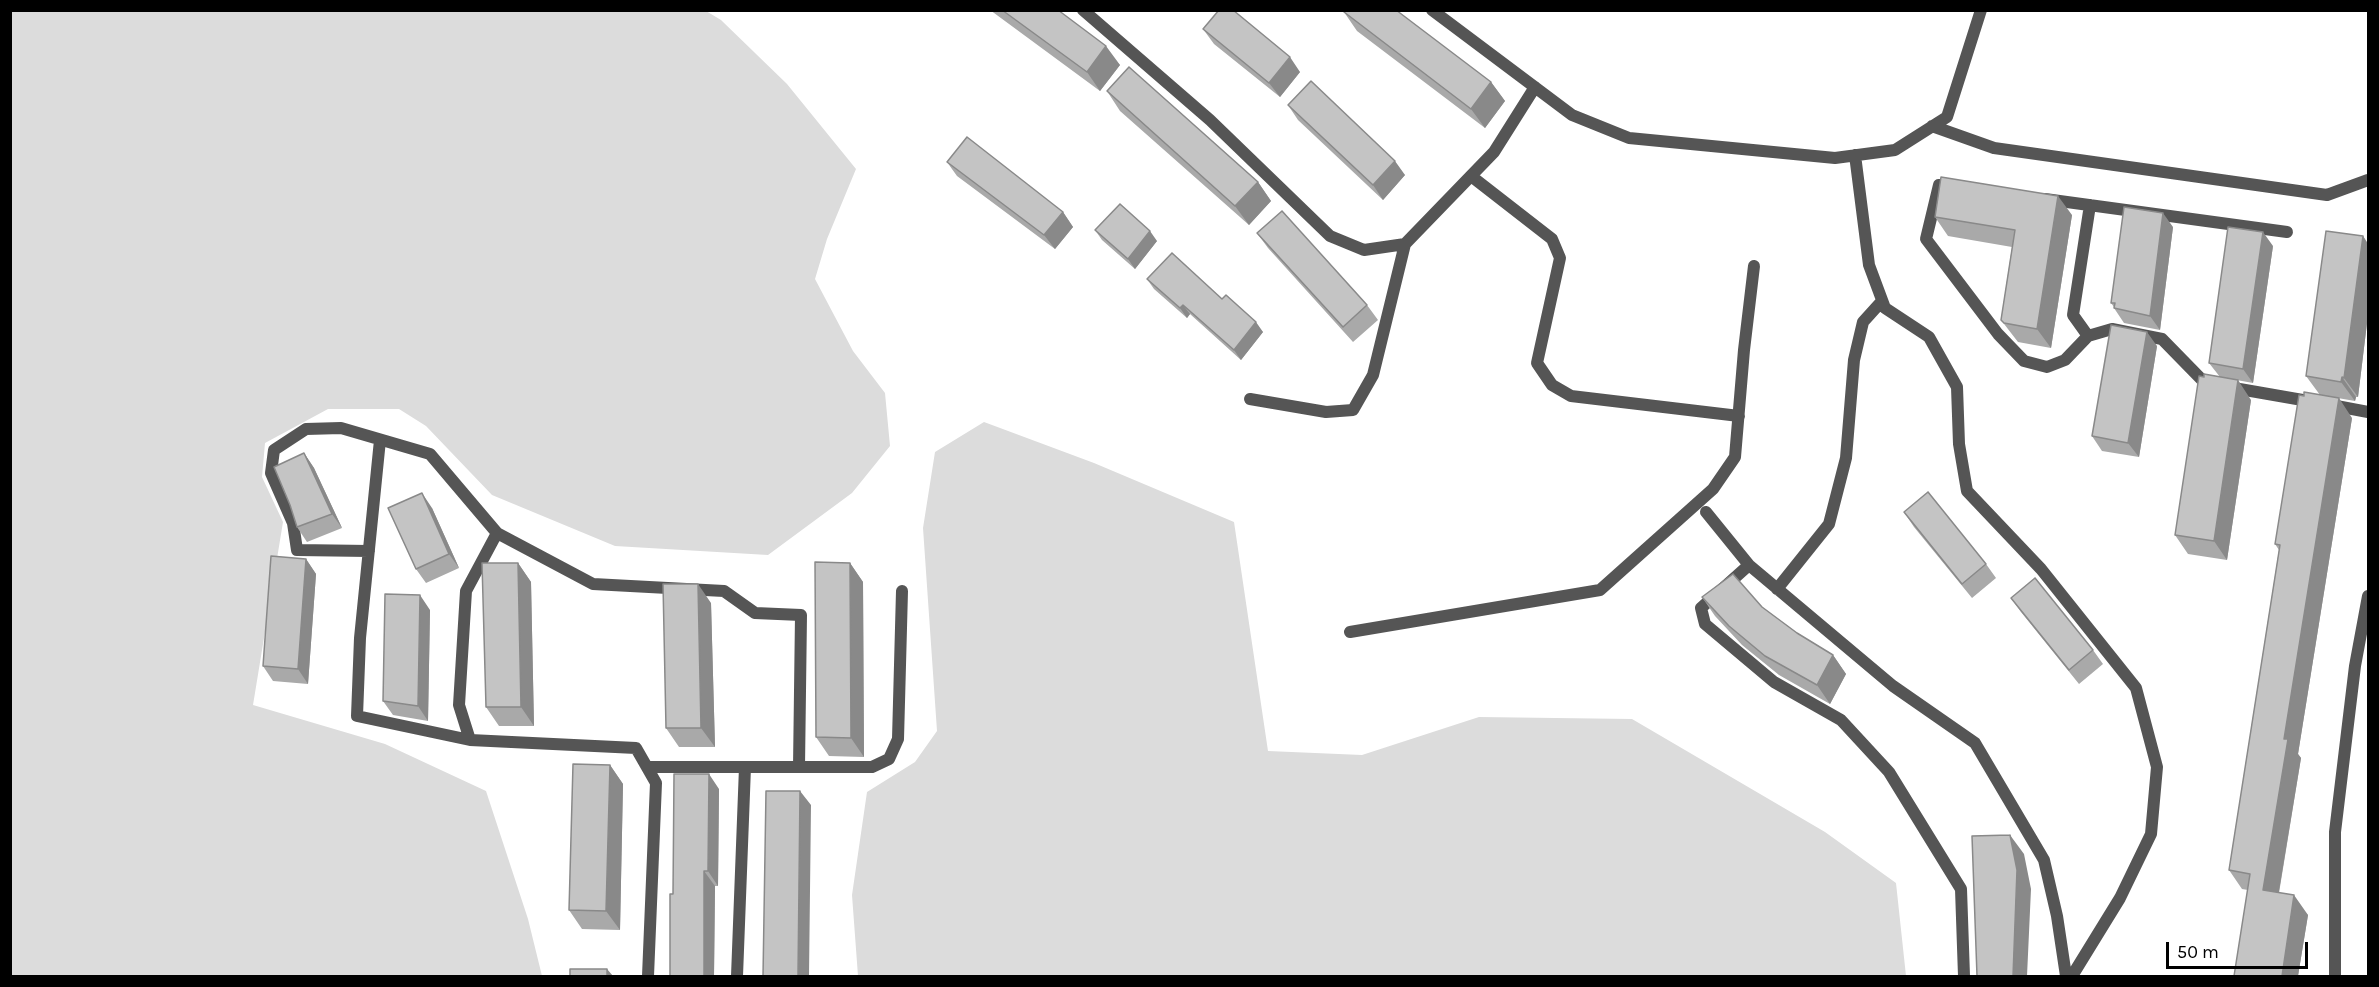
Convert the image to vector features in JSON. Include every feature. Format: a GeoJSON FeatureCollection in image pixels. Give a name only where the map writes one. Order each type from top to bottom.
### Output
{"type":"FeatureCollection","features":[{"type":"Feature","properties":{"kind":"street"},"geometry":{"type":"LineString","coordinates":[[1083,10],[1210,120],[1330,236],[1364,250],[1405,244]]}},
{"type":"Feature","properties":{"kind":"street"},"geometry":{"type":"LineString","coordinates":[[1432,10],[1572,115],[1629,138],[1835,158],[1895,150],[1947,117],[1981,10]]}},
{"type":"Feature","properties":{"kind":"street"},"geometry":{"type":"LineString","coordinates":[[1250,399],[1326,412],[1353,410],[1373,375],[1405,244],[1494,152],[1535,87]]}},
{"type":"Feature","properties":{"kind":"street"},"geometry":{"type":"LineString","coordinates":[[1932,126],[1994,148],[2327,195],[2368,180]]}},
{"type":"Feature","properties":{"kind":"street"},"geometry":{"type":"LineString","coordinates":[[1855,155],[1869,265],[1885,308],[1929,338],[1957,387],[1959,444],[1967,491],[2041,569],[2136,688],[2157,767],[2151,834],[2120,898],[2072,976]]}},
{"type":"Feature","properties":{"kind":"street"},"geometry":{"type":"LineString","coordinates":[[1470,176],[1552,239],[1560,258],[1537,363],[1552,385],[1572,396],[1739,416]]}},
{"type":"Feature","properties":{"kind":"street"},"geometry":{"type":"LineString","coordinates":[[1973,189],[1939,185],[1926,239],[1998,334],[2024,361],[2048,367],[2065,360],[2088,336],[2112,329],[2162,339],[2205,383],[2368,412]]}},
{"type":"Feature","properties":{"kind":"street"},"geometry":{"type":"LineString","coordinates":[[2032,197],[2288,232]]}},
{"type":"Feature","properties":{"kind":"street"},"geometry":{"type":"LineString","coordinates":[[2088,336],[2073,315],[2090,205]]}},
{"type":"Feature","properties":{"kind":"street"},"geometry":{"type":"LineString","coordinates":[[1350,632],[1600,590],[1713,489],[1735,457],[1754,266]]}},
{"type":"Feature","properties":{"kind":"street"},"geometry":{"type":"LineString","coordinates":[[1777,589],[1829,524],[1846,458],[1854,360],[1863,322],[1882,301]]}},
{"type":"Feature","properties":{"kind":"street"},"geometry":{"type":"LineString","coordinates":[[369,552],[297,550],[293,523],[271,473],[274,450],[306,429],[341,428],[429,454],[497,533],[593,584],[724,591],[755,613],[801,615],[799,767]]}},
{"type":"Feature","properties":{"kind":"street"},"geometry":{"type":"LineString","coordinates":[[380,440],[360,638],[357,716],[470,740],[636,748],[656,783],[648,976]]}},
{"type":"Feature","properties":{"kind":"street"},"geometry":{"type":"LineString","coordinates":[[1706,512],[1749,566],[1893,686],[1975,743],[2044,860],[2057,916],[2066,976]]}},
{"type":"Feature","properties":{"kind":"street"},"geometry":{"type":"LineString","coordinates":[[470,740],[459,705],[466,591],[497,533]]}},
{"type":"Feature","properties":{"kind":"street"},"geometry":{"type":"LineString","coordinates":[[1749,566],[1701,608],[1705,624],[1774,682],[1841,720],[1889,772],[1961,889],[1964,976]]}},
{"type":"Feature","properties":{"kind":"street"},"geometry":{"type":"LineString","coordinates":[[647,767],[872,767],[890,759],[898,739],[902,591]]}},
{"type":"Feature","properties":{"kind":"street"},"geometry":{"type":"LineString","coordinates":[[2335,976],[2335,832],[2355,666],[2368,596]]}},
{"type":"Feature","properties":{"kind":"street"},"geometry":{"type":"LineString","coordinates":[[2355,666],[2368,666]]}},
{"type":"Feature","properties":{"kind":"street"},"geometry":{"type":"LineString","coordinates":[[737,976],[746,767]]}},
{"type":"Feature","properties":{"kind":"shaded area"},"geometry":{"type":"Polygon","coordinates":[[[10,11],[706,11],[721,20],[787,84],[856,169],[827,239],[815,279],[853,351],[885,393],[890,446],[852,493],[768,555],[615,546],[492,495],[426,426],[399,409],[328,409],[265,443],[262,477],[283,522],[253,705],[385,744],[486,791],[528,919],[542,976],[11,976],[10,11]]]}},
{"type":"Feature","properties":{"kind":"shaded area"},"geometry":{"type":"Polygon","coordinates":[[[984,422],[1094,463],[1234,522],[1268,751],[1362,755],[1479,717],[1632,719],[1825,832],[1896,883],[1906,976],[858,976],[852,895],[867,792],[915,762],[937,731],[923,528],[935,452],[984,422]]]}},
{"type":"Feature","properties":{"kind":"building"},"geometry":{"type":"Polygon","coordinates":[[[1002,10],[1058,10],[1106,46],[1087,72],[1002,10]]]}},
{"type":"Feature","properties":{"kind":"building"},"geometry":{"type":"Polygon","coordinates":[[[1219,10],[1233,10],[1290,57],[1269,83],[1203,29],[1219,10]]]}},
{"type":"Feature","properties":{"kind":"building"},"geometry":{"type":"Polygon","coordinates":[[[1345,10],[1396,10],[1491,82],[1471,109],[1344,12],[1345,10]]]}},
{"type":"Feature","properties":{"kind":"building"},"geometry":{"type":"Polygon","coordinates":[[[1129,67],[1258,182],[1235,206],[1107,91],[1129,67]]]}},
{"type":"Feature","properties":{"kind":"building"},"geometry":{"type":"Polygon","coordinates":[[[1311,81],[1395,161],[1373,185],[1288,105],[1311,81]]]}},
{"type":"Feature","properties":{"kind":"building"},"geometry":{"type":"Polygon","coordinates":[[[967,137],[1063,212],[1044,235],[947,162],[967,137]]]}},
{"type":"Feature","properties":{"kind":"building"},"geometry":{"type":"Polygon","coordinates":[[[1941,177],[2058,196],[2037,329],[2004,323],[2001,320],[2015,230],[1935,217],[1941,177]]]}},
{"type":"Feature","properties":{"kind":"building"},"geometry":{"type":"Polygon","coordinates":[[[1120,204],[1150,231],[1128,259],[1095,230],[1120,204]]]}},
{"type":"Feature","properties":{"kind":"building"},"geometry":{"type":"Polygon","coordinates":[[[2124,207],[2163,213],[2150,316],[2114,308],[2115,303],[2111,303],[2124,207]]]}},
{"type":"Feature","properties":{"kind":"building"},"geometry":{"type":"Polygon","coordinates":[[[1282,211],[1367,305],[1343,327],[1257,233],[1282,211]]]}},
{"type":"Feature","properties":{"kind":"building"},"geometry":{"type":"Polygon","coordinates":[[[2228,227],[2263,232],[2243,369],[2209,363],[2228,227]]]}},
{"type":"Feature","properties":{"kind":"building"},"geometry":{"type":"Polygon","coordinates":[[[2326,231],[2363,236],[2344,378],[2342,377],[2341,382],[2306,376],[2326,231]]]}},
{"type":"Feature","properties":{"kind":"building"},"geometry":{"type":"Polygon","coordinates":[[[1172,253],[1222,299],[1226,295],[1256,322],[1234,350],[1183,305],[1180,308],[1147,279],[1172,253]]]}},
{"type":"Feature","properties":{"kind":"building"},"geometry":{"type":"Polygon","coordinates":[[[2111,325],[2147,332],[2128,443],[2092,436],[2111,325]]]}},
{"type":"Feature","properties":{"kind":"building"},"geometry":{"type":"Polygon","coordinates":[[[2204,374],[2238,380],[2214,541],[2175,535],[2199,376],[2204,377],[2204,374]]]}},
{"type":"Feature","properties":{"kind":"building"},"geometry":{"type":"Polygon","coordinates":[[[2304,392],[2339,398],[2284,739],[2288,739],[2263,890],[2294,895],[2282,976],[2234,976],[2250,874],[2229,870],[2280,545],[2275,544],[2299,395],[2304,396],[2304,392]]]}},
{"type":"Feature","properties":{"kind":"building"},"geometry":{"type":"Polygon","coordinates":[[[304,453],[332,514],[297,527],[274,467],[304,453]]]}},
{"type":"Feature","properties":{"kind":"building"},"geometry":{"type":"Polygon","coordinates":[[[1928,492],[1986,564],[1962,584],[1904,512],[1928,492]]]}},
{"type":"Feature","properties":{"kind":"building"},"geometry":{"type":"Polygon","coordinates":[[[422,493],[449,554],[416,569],[388,508],[422,493]]]}},
{"type":"Feature","properties":{"kind":"building"},"geometry":{"type":"Polygon","coordinates":[[[271,556],[306,559],[298,669],[263,666],[271,556]]]}},
{"type":"Feature","properties":{"kind":"building"},"geometry":{"type":"Polygon","coordinates":[[[815,562],[850,563],[851,738],[816,737],[815,562]]]}},
{"type":"Feature","properties":{"kind":"building"},"geometry":{"type":"Polygon","coordinates":[[[482,563],[518,563],[521,707],[486,707],[482,563]]]}},
{"type":"Feature","properties":{"kind":"building"},"geometry":{"type":"Polygon","coordinates":[[[1733,574],[1762,607],[1797,633],[1833,655],[1817,685],[1765,656],[1729,626],[1702,597],[1733,574]]]}},
{"type":"Feature","properties":{"kind":"building"},"geometry":{"type":"Polygon","coordinates":[[[2035,578],[2093,650],[2069,670],[2011,598],[2035,578]]]}},
{"type":"Feature","properties":{"kind":"building"},"geometry":{"type":"Polygon","coordinates":[[[663,584],[698,584],[701,728],[666,728],[663,584]]]}},
{"type":"Feature","properties":{"kind":"building"},"geometry":{"type":"Polygon","coordinates":[[[385,594],[420,595],[418,706],[383,701],[385,594]]]}},
{"type":"Feature","properties":{"kind":"building"},"geometry":{"type":"Polygon","coordinates":[[[573,764],[610,765],[606,911],[569,910],[573,764]]]}},
{"type":"Feature","properties":{"kind":"building"},"geometry":{"type":"Polygon","coordinates":[[[674,774],[709,774],[708,871],[704,871],[704,976],[670,976],[674,774]]]}},
{"type":"Feature","properties":{"kind":"building"},"geometry":{"type":"Polygon","coordinates":[[[766,791],[800,791],[798,976],[763,976],[766,791]]]}},
{"type":"Feature","properties":{"kind":"building"},"geometry":{"type":"Polygon","coordinates":[[[2010,835],[2017,870],[2013,976],[1977,976],[1972,836],[2010,835]]]}},
{"type":"Feature","properties":{"kind":"building"},"geometry":{"type":"Polygon","coordinates":[[[570,969],[607,969],[607,976],[570,976],[570,969]]]}}]}
